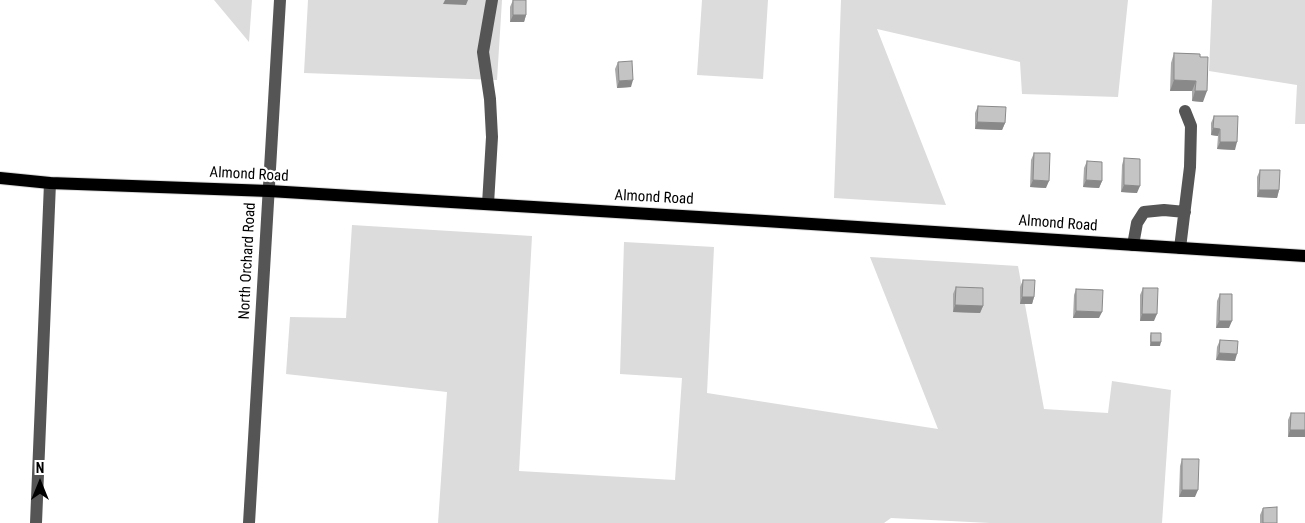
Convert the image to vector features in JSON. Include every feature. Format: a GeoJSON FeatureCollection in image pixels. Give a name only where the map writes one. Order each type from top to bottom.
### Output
{"type":"FeatureCollection","features":[{"type":"Feature","properties":{"kind":"main road","name":"Almond Road"},"geometry":{"type":"LineString","coordinates":[[0,178],[50,183],[269,191],[488,204],[1305,256]]}},
{"type":"Feature","properties":{"kind":"street","name":"North Orchard Road"},"geometry":{"type":"LineString","coordinates":[[249,523],[280,0]]}},
{"type":"Feature","properties":{"kind":"street"},"geometry":{"type":"LineString","coordinates":[[488,204],[492,137],[490,99],[483,52],[492,0]]}},
{"type":"Feature","properties":{"kind":"street"},"geometry":{"type":"LineString","coordinates":[[1180,248],[1190,167],[1191,126],[1185,111]]}},
{"type":"Feature","properties":{"kind":"street"},"geometry":{"type":"LineString","coordinates":[[36,523],[50,183]]}},
{"type":"Feature","properties":{"kind":"street"},"geometry":{"type":"LineString","coordinates":[[1133,245],[1137,222],[1144,212],[1164,210],[1184,212]]}},
{"type":"Feature","properties":{"kind":"shaded area"},"geometry":{"type":"Polygon","coordinates":[[[214,0],[252,0],[249,42],[214,0]]]}},
{"type":"Feature","properties":{"kind":"shaded area"},"geometry":{"type":"Polygon","coordinates":[[[308,0],[502,0],[497,80],[304,73],[308,0]]]}},
{"type":"Feature","properties":{"kind":"shaded area"},"geometry":{"type":"Polygon","coordinates":[[[702,0],[768,0],[763,79],[697,75],[702,0]]]}},
{"type":"Feature","properties":{"kind":"shaded area"},"geometry":{"type":"Polygon","coordinates":[[[841,0],[1128,0],[1118,97],[1022,94],[1020,62],[877,29],[946,205],[834,198],[841,0]]]}},
{"type":"Feature","properties":{"kind":"shaded area"},"geometry":{"type":"Polygon","coordinates":[[[1212,0],[1305,0],[1305,124],[1295,124],[1297,85],[1209,71],[1212,0]]]}},
{"type":"Feature","properties":{"kind":"shaded area"},"geometry":{"type":"Polygon","coordinates":[[[352,225],[532,236],[519,471],[675,480],[682,378],[620,374],[624,242],[714,247],[707,393],[938,429],[870,257],[1018,266],[1044,409],[1108,413],[1112,381],[1171,390],[1162,523],[990,523],[891,518],[884,523],[438,523],[447,392],[286,374],[290,317],[346,318],[352,225]]]}},
{"type":"Feature","properties":{"kind":"building"},"geometry":{"type":"Polygon","coordinates":[[[513,0],[526,0],[526,15],[513,15],[513,0]]]}},
{"type":"Feature","properties":{"kind":"building"},"geometry":{"type":"Polygon","coordinates":[[[1174,53],[1200,54],[1200,57],[1208,57],[1207,91],[1195,91],[1196,81],[1174,80],[1174,53]]]}},
{"type":"Feature","properties":{"kind":"building"},"geometry":{"type":"Polygon","coordinates":[[[632,61],[633,80],[619,81],[618,62],[632,61]]]}},
{"type":"Feature","properties":{"kind":"building"},"geometry":{"type":"Polygon","coordinates":[[[978,106],[1006,107],[1005,123],[977,122],[978,106]]]}},
{"type":"Feature","properties":{"kind":"building"},"geometry":{"type":"Polygon","coordinates":[[[1214,116],[1238,116],[1237,142],[1220,142],[1220,129],[1213,128],[1214,116]]]}},
{"type":"Feature","properties":{"kind":"building"},"geometry":{"type":"Polygon","coordinates":[[[1034,153],[1050,153],[1049,181],[1033,180],[1034,153]]]}},
{"type":"Feature","properties":{"kind":"building"},"geometry":{"type":"Polygon","coordinates":[[[1124,158],[1140,159],[1140,186],[1124,185],[1124,158]]]}},
{"type":"Feature","properties":{"kind":"building"},"geometry":{"type":"Polygon","coordinates":[[[1087,161],[1102,162],[1102,181],[1086,180],[1087,161]]]}},
{"type":"Feature","properties":{"kind":"building"},"geometry":{"type":"Polygon","coordinates":[[[1260,170],[1280,170],[1279,190],[1259,190],[1260,170]]]}},
{"type":"Feature","properties":{"kind":"building"},"geometry":{"type":"Polygon","coordinates":[[[1023,280],[1035,280],[1034,297],[1022,297],[1023,280]]]}},
{"type":"Feature","properties":{"kind":"building"},"geometry":{"type":"Polygon","coordinates":[[[956,287],[983,288],[983,306],[955,305],[956,287]]]}},
{"type":"Feature","properties":{"kind":"building"},"geometry":{"type":"Polygon","coordinates":[[[1143,288],[1158,288],[1157,314],[1142,314],[1143,288]]]}},
{"type":"Feature","properties":{"kind":"building"},"geometry":{"type":"Polygon","coordinates":[[[1076,289],[1103,290],[1102,312],[1076,311],[1076,289]]]}},
{"type":"Feature","properties":{"kind":"building"},"geometry":{"type":"Polygon","coordinates":[[[1220,294],[1232,294],[1232,321],[1219,321],[1220,294]]]}},
{"type":"Feature","properties":{"kind":"building"},"geometry":{"type":"Polygon","coordinates":[[[1151,333],[1161,333],[1161,342],[1151,342],[1151,333]]]}},
{"type":"Feature","properties":{"kind":"building"},"geometry":{"type":"Polygon","coordinates":[[[1220,340],[1238,341],[1237,354],[1219,353],[1220,340]]]}},
{"type":"Feature","properties":{"kind":"building"},"geometry":{"type":"Polygon","coordinates":[[[1291,413],[1305,413],[1305,430],[1290,430],[1291,413]]]}},
{"type":"Feature","properties":{"kind":"building"},"geometry":{"type":"Polygon","coordinates":[[[1182,459],[1199,459],[1198,490],[1182,490],[1182,459]]]}},
{"type":"Feature","properties":{"kind":"building"},"geometry":{"type":"Polygon","coordinates":[[[1277,507],[1277,523],[1263,523],[1263,508],[1277,507]]]}}]}
